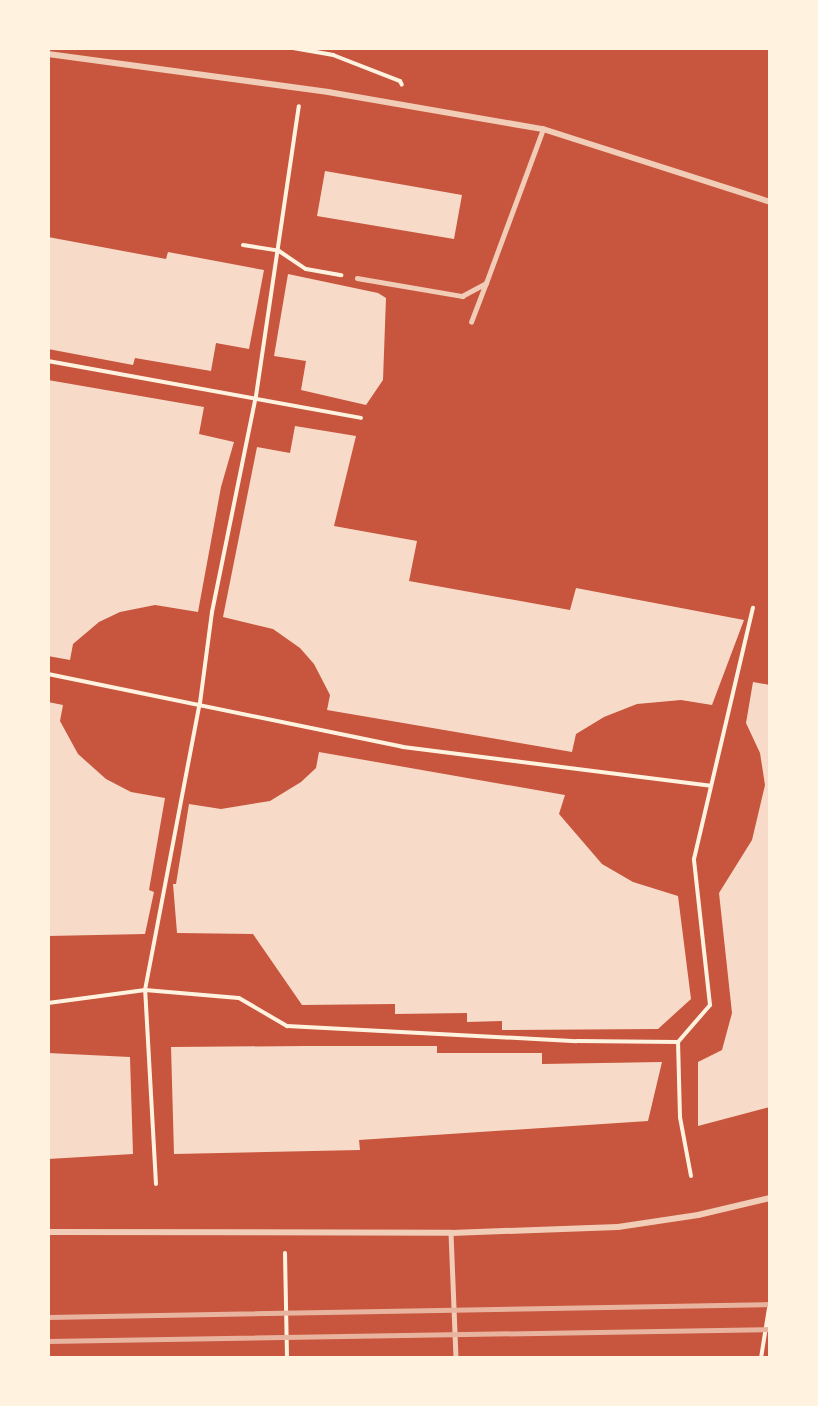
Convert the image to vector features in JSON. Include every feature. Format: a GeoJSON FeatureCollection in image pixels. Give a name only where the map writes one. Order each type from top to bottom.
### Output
{"type":"FeatureCollection","features":[{"type":"Feature","properties":{"kind":"street"},"geometry":{"type":"LineString","coordinates":[[48,54],[301,90],[543,129],[770,202]]}},
{"type":"Feature","properties":{"kind":"street"},"geometry":{"type":"LineString","coordinates":[[48,1232],[452,1233],[618,1227],[698,1215],[770,1198]]}},
{"type":"Feature","properties":{"kind":"lane"},"geometry":{"type":"LineString","coordinates":[[471,322],[543,129]]}},
{"type":"Feature","properties":{"kind":"lane"},"geometry":{"type":"LineString","coordinates":[[357,278],[462,296],[486,283]]}},
{"type":"Feature","properties":{"kind":"lane"},"geometry":{"type":"LineString","coordinates":[[452,1233],[456,1358]]}},
{"type":"Feature","properties":{"kind":"path"},"geometry":{"type":"LineString","coordinates":[[294,48],[333,55],[400,81],[413,107]]}},
{"type":"Feature","properties":{"kind":"path"},"geometry":{"type":"LineString","coordinates":[[156,1184],[146,990],[200,704],[212,612],[255,396],[279,252],[301,90]]}},
{"type":"Feature","properties":{"kind":"path"},"geometry":{"type":"LineString","coordinates":[[243,244],[279,252],[306,269],[357,278]]}},
{"type":"Feature","properties":{"kind":"path"},"geometry":{"type":"LineString","coordinates":[[48,361],[255,396],[361,418]]}},
{"type":"Feature","properties":{"kind":"path"},"geometry":{"type":"LineString","coordinates":[[691,1176],[680,1117],[678,1042],[710,1005],[694,859],[753,608]]}},
{"type":"Feature","properties":{"kind":"path"},"geometry":{"type":"LineString","coordinates":[[48,674],[403,747],[711,786]]}},
{"type":"Feature","properties":{"kind":"path"},"geometry":{"type":"LineString","coordinates":[[48,1003],[146,990],[239,998],[287,1026],[576,1041],[678,1042]]}},
{"type":"Feature","properties":{"kind":"path"},"geometry":{"type":"LineString","coordinates":[[285,1253],[286,1358]]}},
{"type":"Feature","properties":{"kind":"path"},"geometry":{"type":"LineString","coordinates":[[761,1358],[770,1302]]}},
{"type":"Feature","properties":{"kind":"building"},"geometry":{"type":"Polygon","coordinates":[[[325,171],[462,195],[454,239],[317,216],[325,171]]]}},
{"type":"Feature","properties":{"kind":"building"},"geometry":{"type":"Polygon","coordinates":[[[48,237],[166,259],[168,252],[264,270],[249,349],[216,343],[211,371],[135,358],[133,365],[48,349],[48,237]]]}},
{"type":"Feature","properties":{"kind":"building"},"geometry":{"type":"Polygon","coordinates":[[[288,274],[378,293],[386,298],[383,380],[366,405],[301,390],[306,361],[274,356],[288,274]]]}},
{"type":"Feature","properties":{"kind":"building"},"geometry":{"type":"Polygon","coordinates":[[[48,380],[204,407],[199,434],[234,442],[221,487],[198,612],[155,605],[120,612],[99,622],[73,644],[70,660],[48,656],[48,380]]]}},
{"type":"Feature","properties":{"kind":"building"},"geometry":{"type":"Polygon","coordinates":[[[295,426],[356,436],[334,526],[417,541],[409,581],[570,610],[576,588],[744,620],[712,705],[681,700],[637,704],[604,717],[576,734],[572,752],[327,710],[330,695],[314,664],[300,648],[273,629],[223,617],[257,447],[290,453],[295,426]]]}},
{"type":"Feature","properties":{"kind":"building"},"geometry":{"type":"Polygon","coordinates":[[[753,682],[770,685],[770,1107],[698,1126],[698,1062],[722,1050],[732,1013],[719,893],[752,840],[765,785],[760,753],[746,723],[753,682]]]}},
{"type":"Feature","properties":{"kind":"building"},"geometry":{"type":"Polygon","coordinates":[[[48,702],[63,705],[60,721],[78,754],[106,779],[131,792],[165,798],[149,890],[154,892],[145,934],[48,936],[48,702]]]}},
{"type":"Feature","properties":{"kind":"building"},"geometry":{"type":"Polygon","coordinates":[[[319,752],[565,795],[559,814],[602,864],[633,882],[678,896],[691,999],[658,1029],[502,1030],[502,1021],[467,1022],[467,1013],[395,1014],[395,1004],[302,1005],[253,934],[177,933],[173,884],[176,884],[189,804],[221,809],[270,801],[301,782],[316,768],[319,752]]]}},
{"type":"Feature","properties":{"kind":"building"},"geometry":{"type":"Polygon","coordinates":[[[437,1046],[437,1053],[542,1053],[542,1064],[662,1062],[648,1121],[359,1140],[360,1150],[174,1154],[171,1047],[437,1046]]]}},
{"type":"Feature","properties":{"kind":"building"},"geometry":{"type":"Polygon","coordinates":[[[48,1053],[130,1057],[133,1154],[48,1159],[48,1053]]]}},
{"type":"Feature","properties":{"kind":"railway"},"geometry":{"type":"LineString","coordinates":[[48,1317],[770,1304]]}},
{"type":"Feature","properties":{"kind":"railway"},"geometry":{"type":"LineString","coordinates":[[48,1341],[770,1329]]}}]}
